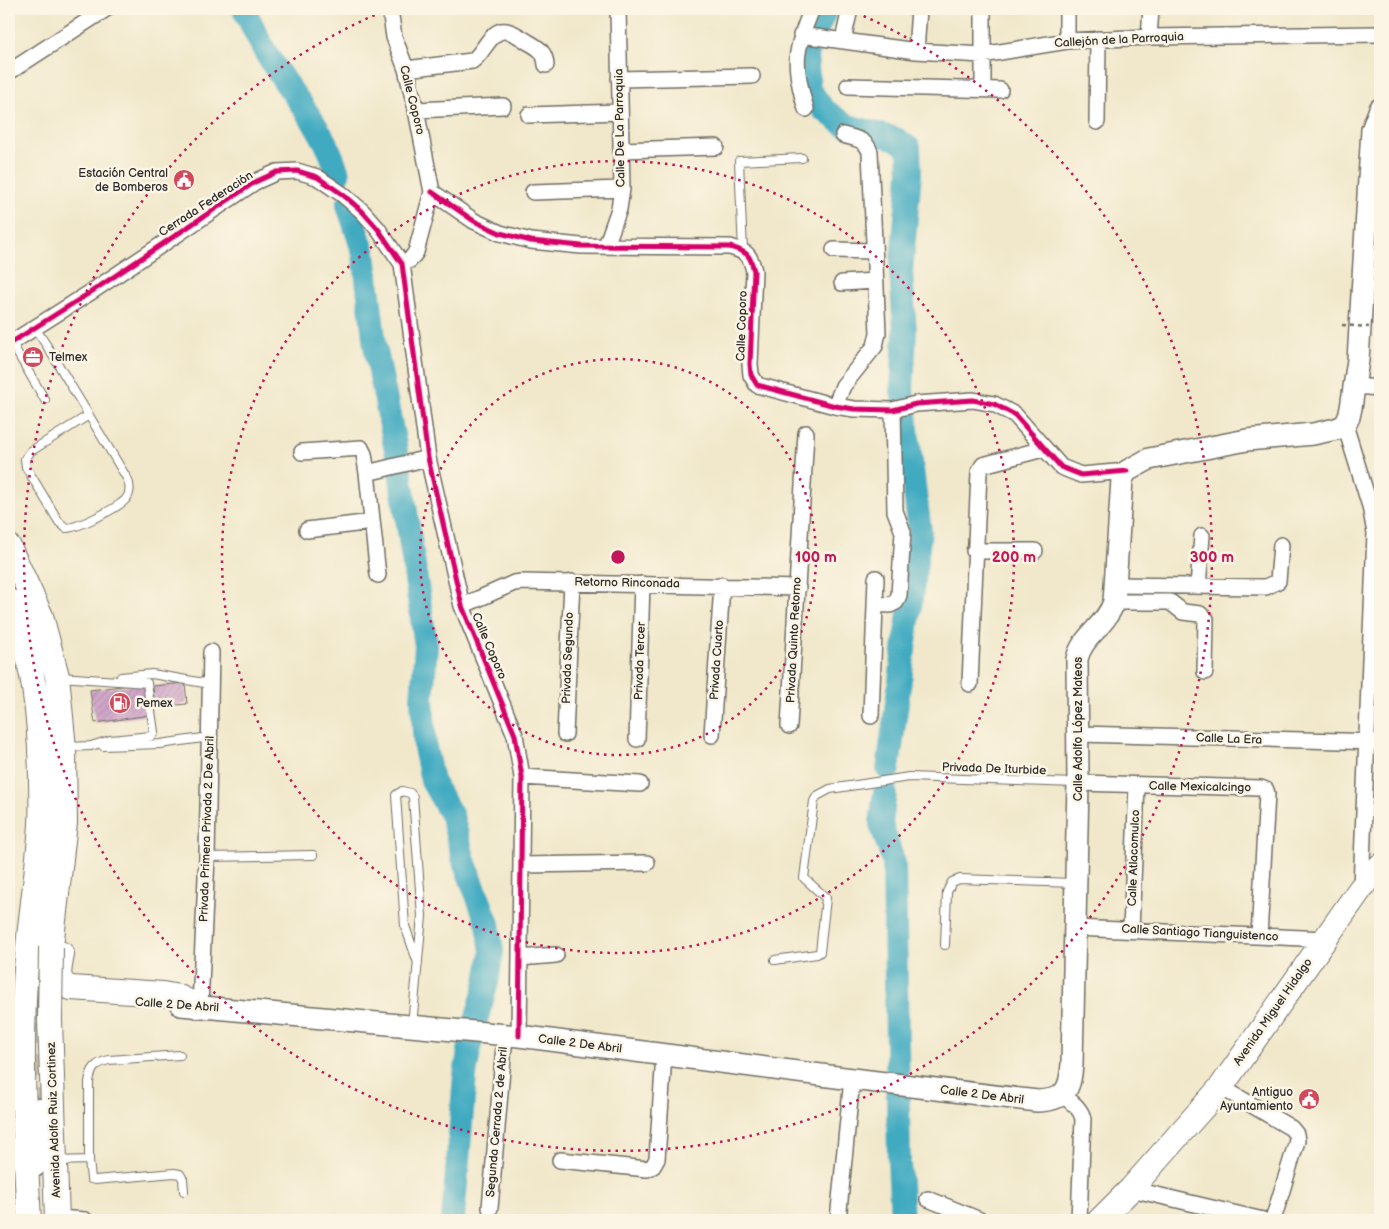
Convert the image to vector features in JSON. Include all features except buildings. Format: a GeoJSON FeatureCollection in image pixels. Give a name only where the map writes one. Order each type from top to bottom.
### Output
{"type":"FeatureCollection","features":[{"type":"Feature","properties":{"kind":"main road"},"geometry":{"type":"LineString","coordinates":[[1127,471],[1149,459],[1247,440],[1314,434],[1336,429],[1345,424],[1350,417],[1358,360],[1372,130],[1380,108]]}},
{"type":"Feature","properties":{"kind":"main road","name":"Calle Adolfo López Mateos"},"geometry":{"type":"LineString","coordinates":[[1063,1095],[1071,1080],[1072,1064],[1078,783],[1077,659],[1079,649],[1105,621],[1110,612],[1114,594],[1120,490],[1122,479],[1127,471]]}},
{"type":"Feature","properties":{"kind":"main road"},"geometry":{"type":"LineString","coordinates":[[9,548],[41,616],[57,676],[64,748],[65,823],[66,912],[59,977],[61,982],[71,988],[163,994],[179,997],[199,1006]]}},
{"type":"Feature","properties":{"kind":"main road"},"geometry":{"type":"LineString","coordinates":[[11,610],[33,681],[40,749],[41,821],[28,946],[24,1010],[24,1110],[30,1220]]}},
{"type":"Feature","properties":{"kind":"main road","name":"Avenida Adolfo Ruiz Cortinez"},"geometry":{"type":"LineString","coordinates":[[57,1219],[50,1020],[51,948],[65,823]]}},
{"type":"Feature","properties":{"kind":"main road","name":"Avenida Miguel Hidalgo"},"geometry":{"type":"LineString","coordinates":[[1100,1220],[1131,1190],[1221,1087],[1361,888],[1380,866]]}},
{"type":"Feature","properties":{"kind":"main road","name":"Calle 2 De Abril"},"geometry":{"type":"LineString","coordinates":[[64,996],[199,1006],[512,1035],[887,1084],[1037,1101],[1052,1100],[1063,1095]]}},
{"type":"Feature","properties":{"kind":"main road"},"geometry":{"type":"LineString","coordinates":[[30,1220],[37,1109]]}},
{"type":"Feature","properties":{"kind":"street"},"geometry":{"type":"LineString","coordinates":[[9,72],[106,9]]}},
{"type":"Feature","properties":{"kind":"street","name":"Calle Coporo"},"geometry":{"type":"LineString","coordinates":[[390,9],[394,37],[406,69],[416,110],[432,192],[416,252],[410,260],[402,264],[428,458],[462,606],[515,735],[522,777],[520,958],[512,1035]]}},
{"type":"Feature","properties":{"kind":"street","name":"Calle De La Parroquia"},"geometry":{"type":"LineString","coordinates":[[606,246],[619,209],[622,189],[618,9]]}},
{"type":"Feature","properties":{"kind":"street"},"geometry":{"type":"LineString","coordinates":[[806,109],[798,81],[796,63],[801,35],[812,9]]}},
{"type":"Feature","properties":{"kind":"street"},"geometry":{"type":"LineString","coordinates":[[843,40],[850,9]]}},
{"type":"Feature","properties":{"kind":"street"},"geometry":{"type":"LineString","coordinates":[[916,51],[919,9]]}},
{"type":"Feature","properties":{"kind":"street"},"geometry":{"type":"LineString","coordinates":[[983,9],[983,89]]}},
{"type":"Feature","properties":{"kind":"street"},"geometry":{"type":"LineString","coordinates":[[1067,9],[1067,41]]}},
{"type":"Feature","properties":{"kind":"street","name":"Callejón de la Parroquia"},"geometry":{"type":"LineString","coordinates":[[1149,37],[1151,9]]}},
{"type":"Feature","properties":{"kind":"street"},"geometry":{"type":"LineString","coordinates":[[406,69],[472,61],[493,36],[504,30],[538,47],[543,52],[546,65]]}},
{"type":"Feature","properties":{"kind":"street","name":"Callejón de la Parroquia"},"geometry":{"type":"LineString","coordinates":[[801,35],[916,51],[982,55],[1067,41],[1149,37],[1380,34]]}},
{"type":"Feature","properties":{"kind":"street"},"geometry":{"type":"LineString","coordinates":[[1097,122],[1098,40]]}},
{"type":"Feature","properties":{"kind":"street"},"geometry":{"type":"LineString","coordinates":[[619,79],[752,76]]}},
{"type":"Feature","properties":{"kind":"street"},"geometry":{"type":"LineString","coordinates":[[848,86],[1000,90]]}},
{"type":"Feature","properties":{"kind":"street"},"geometry":{"type":"LineString","coordinates":[[416,110],[503,106]]}},
{"type":"Feature","properties":{"kind":"street"},"geometry":{"type":"LineString","coordinates":[[529,115],[620,112]]}},
{"type":"Feature","properties":{"kind":"street"},"geometry":{"type":"LineString","coordinates":[[834,406],[843,386],[872,351],[877,339],[868,146],[859,139],[842,135]]}},
{"type":"Feature","properties":{"kind":"street"},"geometry":{"type":"LineString","coordinates":[[621,150],[716,147]]}},
{"type":"Feature","properties":{"kind":"street","name":"Cerrada Federación"},"geometry":{"type":"LineString","coordinates":[[10,343],[91,292],[255,182],[277,172],[297,170],[316,177],[342,194],[362,211],[378,229],[402,264]]}},
{"type":"Feature","properties":{"kind":"street"},"geometry":{"type":"LineString","coordinates":[[533,192],[622,189]]}},
{"type":"Feature","properties":{"kind":"street"},"geometry":{"type":"LineString","coordinates":[[432,192],[474,221],[500,234],[539,242],[581,246],[730,247],[743,250]]}},
{"type":"Feature","properties":{"kind":"street","name":"Calle Coporo"},"geometry":{"type":"LineString","coordinates":[[743,250],[751,258],[754,271],[751,375],[757,385],[834,406],[862,410],[892,410],[916,404],[973,400],[994,404],[1015,415],[1061,467],[1081,475],[1127,471]]}},
{"type":"Feature","properties":{"kind":"street"},"geometry":{"type":"LineString","coordinates":[[834,250],[873,251]]}},
{"type":"Feature","properties":{"kind":"street"},"geometry":{"type":"LineString","coordinates":[[842,283],[875,281]]}},
{"type":"Feature","properties":{"kind":"street"},"geometry":{"type":"LineString","coordinates":[[1354,386],[1380,388]]}},
{"type":"Feature","properties":{"kind":"street"},"geometry":{"type":"LineString","coordinates":[[875,604],[896,602],[899,595],[903,532],[895,511],[892,410]]}},
{"type":"Feature","properties":{"kind":"street"},"geometry":{"type":"LineString","coordinates":[[1345,424],[1370,506],[1375,533],[1373,742],[1361,888]]}},
{"type":"Feature","properties":{"kind":"street","name":"Privada Quinto Retorno"},"geometry":{"type":"LineString","coordinates":[[789,726],[806,433]]}},
{"type":"Feature","properties":{"kind":"street"},"geometry":{"type":"LineString","coordinates":[[302,452],[362,448],[367,473],[378,575]]}},
{"type":"Feature","properties":{"kind":"street"},"geometry":{"type":"LineString","coordinates":[[970,684],[974,551],[979,472],[983,465],[1043,448]]}},
{"type":"Feature","properties":{"kind":"street"},"geometry":{"type":"LineString","coordinates":[[367,473],[428,458]]}},
{"type":"Feature","properties":{"kind":"street"},"geometry":{"type":"LineString","coordinates":[[307,530],[372,522]]}},
{"type":"Feature","properties":{"kind":"street"},"geometry":{"type":"LineString","coordinates":[[1198,586],[1202,536]]}},
{"type":"Feature","properties":{"kind":"street"},"geometry":{"type":"LineString","coordinates":[[1114,594],[1198,586],[1266,586],[1275,584],[1278,581],[1281,545]]}},
{"type":"Feature","properties":{"kind":"street"},"geometry":{"type":"LineString","coordinates":[[974,551],[1035,551]]}},
{"type":"Feature","properties":{"kind":"street"},"geometry":{"type":"LineString","coordinates":[[871,716],[876,578]]}},
{"type":"Feature","properties":{"kind":"street","name":"Retorno Rinconada"},"geometry":{"type":"LineString","coordinates":[[462,606],[514,583],[572,582],[798,588]]}},
{"type":"Feature","properties":{"kind":"street","name":"Privada Segundo"},"geometry":{"type":"LineString","coordinates":[[565,734],[572,582]]}},
{"type":"Feature","properties":{"kind":"street","name":"Privada Tercer"},"geometry":{"type":"LineString","coordinates":[[637,738],[642,584]]}},
{"type":"Feature","properties":{"kind":"street","name":"Privada Cuarto"},"geometry":{"type":"LineString","coordinates":[[712,735],[722,585]]}},
{"type":"Feature","properties":{"kind":"street"},"geometry":{"type":"LineString","coordinates":[[1114,594],[1170,602],[1183,612],[1204,616],[1206,619],[1205,672]]}},
{"type":"Feature","properties":{"kind":"street","name":"Privada Primera Privada 2 De Abril"},"geometry":{"type":"LineString","coordinates":[[199,1006],[207,857],[211,652]]}},
{"type":"Feature","properties":{"kind":"street","name":"Calle La Era"},"geometry":{"type":"LineString","coordinates":[[1078,734],[1373,742]]}},
{"type":"Feature","properties":{"kind":"street"},"geometry":{"type":"LineString","coordinates":[[522,777],[640,784]]}},
{"type":"Feature","properties":{"kind":"street","name":"Calle Mexicalcingo"},"geometry":{"type":"LineString","coordinates":[[1078,783],[1261,788],[1266,790],[1259,936]]}},
{"type":"Feature","properties":{"kind":"street","name":"Calle Atlacomulco"},"geometry":{"type":"LineString","coordinates":[[1131,930],[1137,786]]}},
{"type":"Feature","properties":{"kind":"street"},"geometry":{"type":"LineString","coordinates":[[521,865],[647,863]]}},
{"type":"Feature","properties":{"kind":"street","name":"Calle Santiago Tianguistenco"},"geometry":{"type":"LineString","coordinates":[[1075,928],[1325,939]]}},
{"type":"Feature","properties":{"kind":"street"},"geometry":{"type":"LineString","coordinates":[[520,958],[556,955]]}},
{"type":"Feature","properties":{"kind":"street","name":"Segunda Cerrada 2 de Abril"},"geometry":{"type":"LineString","coordinates":[[490,1208],[512,1035]]}},
{"type":"Feature","properties":{"kind":"street"},"geometry":{"type":"LineString","coordinates":[[560,1160],[647,1168],[653,1166],[657,1159],[664,1055]]}},
{"type":"Feature","properties":{"kind":"street"},"geometry":{"type":"LineString","coordinates":[[838,1220],[852,1079]]}},
{"type":"Feature","properties":{"kind":"street"},"geometry":{"type":"LineString","coordinates":[[1221,1087],[1291,1128],[1296,1134],[1297,1140],[1294,1156],[1273,1220]]}},
{"type":"Feature","properties":{"kind":"street"},"geometry":{"type":"LineString","coordinates":[[1063,1095],[1079,1109],[1083,1118],[1079,1220]]}},
{"type":"Feature","properties":{"kind":"street"},"geometry":{"type":"LineString","coordinates":[[1131,1190],[1263,1220]]}},
{"type":"Feature","properties":{"kind":"street"},"geometry":{"type":"LineString","coordinates":[[928,1199],[959,1216],[980,1220]]}},
{"type":"Feature","properties":{"kind":"street"},"geometry":{"type":"LineString","coordinates":[[57,1219],[84,1220]]}},
{"type":"Feature","properties":{"kind":"lane"},"geometry":{"type":"LineString","coordinates":[[743,250],[739,161],[802,158]]}},
{"type":"Feature","properties":{"kind":"lane"},"geometry":{"type":"LineString","coordinates":[[35,328],[89,415],[128,480],[130,490],[126,499],[100,515],[73,528],[66,528],[59,522],[26,467],[25,459],[31,451],[89,415]]}},
{"type":"Feature","properties":{"kind":"lane"},"geometry":{"type":"LineString","coordinates":[[10,343],[45,400]]}},
{"type":"Feature","properties":{"kind":"lane"},"geometry":{"type":"LineString","coordinates":[[104,679],[152,674],[210,684]]}},
{"type":"Feature","properties":{"kind":"lane"},"geometry":{"type":"LineString","coordinates":[[57,676],[148,683],[154,732],[151,736],[110,740],[91,746]]}},
{"type":"Feature","properties":{"kind":"lane"},"geometry":{"type":"LineString","coordinates":[[64,748],[143,745],[210,737]]}},
{"type":"Feature","properties":{"kind":"lane","name":"Privada De Iturbide"},"geometry":{"type":"LineString","coordinates":[[776,960],[820,952],[826,898],[806,882],[804,878],[814,801],[817,796],[830,789],[909,777],[1078,783]]}},
{"type":"Feature","properties":{"kind":"lane"},"geometry":{"type":"LineString","coordinates":[[412,1026],[418,963],[422,916],[413,797],[410,792],[402,791],[396,795],[405,926],[418,963]]}},
{"type":"Feature","properties":{"kind":"lane"},"geometry":{"type":"LineString","coordinates":[[207,857],[313,855]]}},
{"type":"Feature","properties":{"kind":"lane"},"geometry":{"type":"LineString","coordinates":[[945,945],[947,892],[952,882],[960,879],[1076,883]]}},
{"type":"Feature","properties":{"kind":"lane"},"geometry":{"type":"LineString","coordinates":[[180,1055],[109,1060],[99,1062],[91,1071],[89,1082],[89,1160],[91,1179],[174,1173],[180,1174],[183,1178],[184,1191]]}},
{"type":"Feature","properties":{"kind":"lane"},"geometry":{"type":"LineString","coordinates":[[55,1161],[89,1160]]}},
{"type":"Feature","properties":{"kind":"path"},"geometry":{"type":"LineString","coordinates":[[1342,325],[1369,327]]}},
{"type":"Feature","properties":{"kind":"waterway"},"geometry":{"type":"LineString","coordinates":[[244,9],[266,53],[324,140],[338,174]]}},
{"type":"Feature","properties":{"kind":"waterway"},"geometry":{"type":"LineString","coordinates":[[818,27],[826,9]]}},
{"type":"Feature","properties":{"kind":"waterway"},"geometry":{"type":"LineString","coordinates":[[809,47],[806,55],[809,89],[823,109],[845,125],[896,139],[909,148],[910,174],[901,272],[905,332],[902,390],[920,532],[888,769]]}},
{"type":"Feature","properties":{"kind":"waterway"},"geometry":{"type":"LineString","coordinates":[[348,205],[364,254],[375,346],[396,450]]}},
{"type":"Feature","properties":{"kind":"waterway"},"geometry":{"type":"LineString","coordinates":[[400,472],[426,646],[422,699],[425,747],[432,781],[452,816],[464,861],[488,924],[492,952],[487,982],[475,1024]]}},
{"type":"Feature","properties":{"kind":"waterway"},"geometry":{"type":"LineString","coordinates":[[885,792],[881,824],[894,863],[899,1162],[902,1220]]}},
{"type":"Feature","properties":{"kind":"waterway"},"geometry":{"type":"LineString","coordinates":[[453,1220],[465,1075],[471,1040]]}},
{"type":"Feature","properties":{"kind":"tunnel"},"geometry":{"type":"LineString","coordinates":[[37,1109],[36,1035],[38,1008],[43,999],[63,996]]}},
{"type":"Feature","properties":{"kind":"cycle path"},"geometry":{"type":"LineString","coordinates":[[9,344],[91,292],[255,182],[277,172],[297,171],[317,177],[342,194],[362,211],[378,229],[402,264],[428,458],[462,606],[515,735],[522,777],[519,1036]]}},
{"type":"Feature","properties":{"kind":"cycle path"},"geometry":{"type":"LineString","coordinates":[[432,192],[474,221],[500,233],[531,241],[581,246],[730,247],[740,250],[747,254],[754,271],[750,364],[751,375],[757,385],[835,406],[854,409],[893,410],[916,404],[973,400],[994,404],[1015,415],[1061,467],[1081,475],[1127,471]]}},
{"type":"Feature","properties":{"kind":"place","name":"Estación Central de Bomberos"},"geometry":{"type":"Point","coordinates":[184,180]}},
{"type":"Feature","properties":{"kind":"place","name":"Telmex"},"geometry":{"type":"Point","coordinates":[33,357]}},
{"type":"Feature","properties":{"kind":"place","name":"Pemex"},"geometry":{"type":"Point","coordinates":[120,703]}},
{"type":"Feature","properties":{"kind":"place","name":"Antiguo Ayuntamiento"},"geometry":{"type":"Point","coordinates":[1309,1099]}}]}
